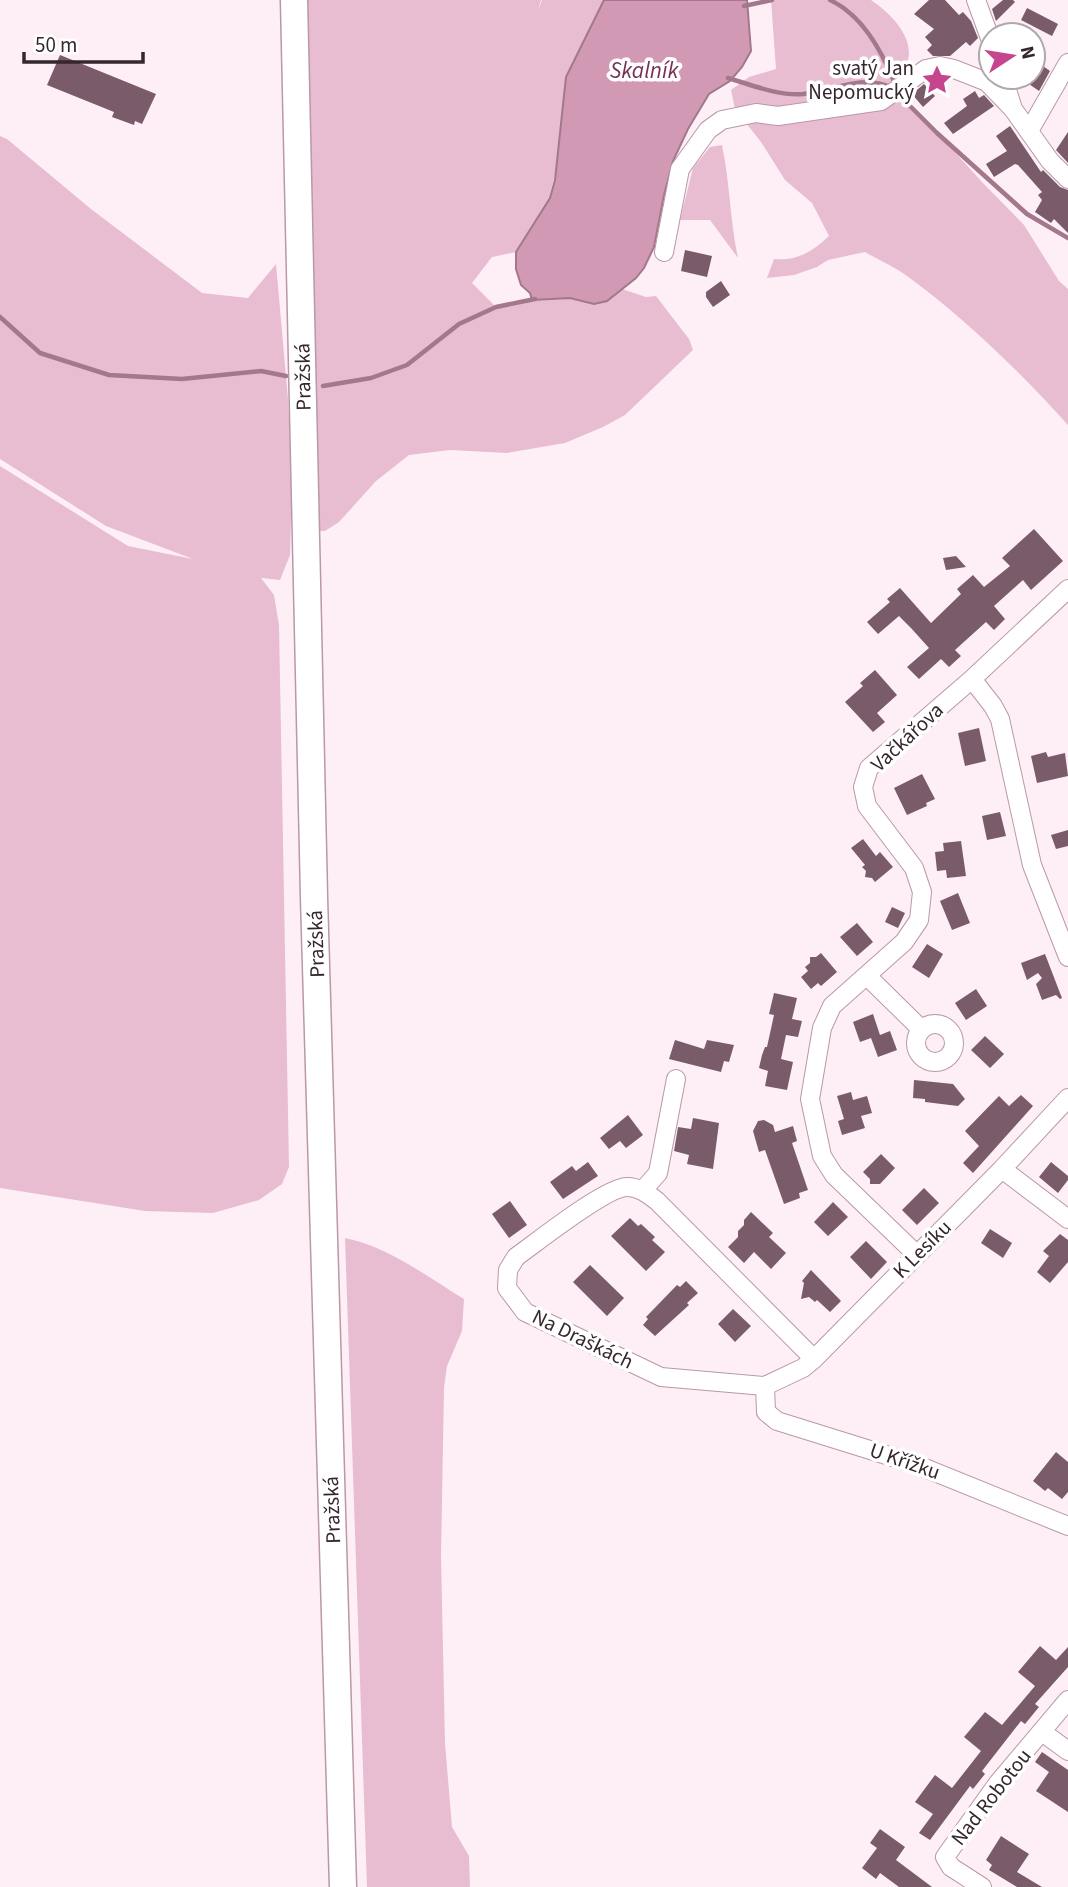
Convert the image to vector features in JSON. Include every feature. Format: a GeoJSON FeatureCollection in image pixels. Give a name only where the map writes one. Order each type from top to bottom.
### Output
{"type":"FeatureCollection","features":[{"type":"Feature","properties":{"kind":"main road","name":"Pražská"},"geometry":{"type":"LineString","coordinates":[[295,0],[314,870],[343,1887]]}},
{"type":"Feature","properties":{"kind":"street"},"geometry":{"type":"LineString","coordinates":[[976,0],[984,21]]}},
{"type":"Feature","properties":{"kind":"street"},"geometry":{"type":"LineString","coordinates":[[1029,131],[1068,63]]}},
{"type":"Feature","properties":{"kind":"street"},"geometry":{"type":"LineString","coordinates":[[664,252],[680,169],[708,130],[722,120],[756,113],[778,116],[881,101],[926,69],[940,66],[987,82],[1013,108],[1050,161],[1068,179]]}},
{"type":"Feature","properties":{"kind":"street"},"geometry":{"type":"LineString","coordinates":[[1008,91],[1013,108]]}},
{"type":"Feature","properties":{"kind":"street","name":"Vačkářova"},"geometry":{"type":"LineString","coordinates":[[917,1255],[834,1175],[822,1156],[810,1099],[822,1028],[832,1006],[904,942],[919,920],[922,892],[914,868],[867,806],[863,787],[869,768],[971,680],[1068,589]]}},
{"type":"Feature","properties":{"kind":"street"},"geometry":{"type":"LineString","coordinates":[[971,680],[993,706],[1000,719],[1032,865],[1068,957]]}},
{"type":"Feature","properties":{"kind":"street"},"geometry":{"type":"LineString","coordinates":[[867,976],[921,1029]]}},
{"type":"Feature","properties":{"kind":"street"},"geometry":{"type":"LineString","coordinates":[[676,1079],[658,1173],[643,1190],[814,1359]]}},
{"type":"Feature","properties":{"kind":"street","name":"K Lesíku"},"geometry":{"type":"LineString","coordinates":[[765,1386],[803,1368],[814,1359],[1002,1169],[1068,1098]]}},
{"type":"Feature","properties":{"kind":"street"},"geometry":{"type":"LineString","coordinates":[[1002,1169],[1068,1219]]}},
{"type":"Feature","properties":{"kind":"street","name":"Na Draškách"},"geometry":{"type":"LineString","coordinates":[[643,1190],[626,1186],[607,1194],[516,1257],[508,1269],[508,1288],[526,1312],[660,1377],[765,1386]]}},
{"type":"Feature","properties":{"kind":"street","name":"U Křížku"},"geometry":{"type":"LineString","coordinates":[[765,1386],[766,1412],[777,1421],[928,1468],[1068,1526]]}},
{"type":"Feature","properties":{"kind":"street","name":"Nad Robotou"},"geometry":{"type":"LineString","coordinates":[[982,1887],[951,1867],[945,1857],[998,1783],[1068,1700]]}},
{"type":"Feature","properties":{"kind":"street","name":"Nad Robotou"},"geometry":{"type":"LineString","coordinates":[[1042,1732],[1068,1751]]}},
{"type":"Feature","properties":{"kind":"shaded area"},"geometry":{"type":"Polygon","coordinates":[[[305,0],[541,0],[538,11],[542,0],[604,0],[596,15],[549,198],[516,252],[492,257],[472,283],[496,307],[532,300],[570,298],[594,304],[607,301],[622,289],[646,297],[656,296],[689,339],[693,350],[625,415],[565,443],[507,453],[450,450],[409,455],[376,481],[339,522],[325,531],[317,531],[305,0]]]}},
{"type":"Feature","properties":{"kind":"shaded area"},"geometry":{"type":"Polygon","coordinates":[[[771,0],[871,0],[885,11],[904,34],[909,51],[908,60],[889,89],[923,117],[1024,225],[1059,281],[1068,289],[1068,425],[1011,365],[950,310],[902,272],[865,252],[828,260],[794,275],[767,278],[774,259],[804,254],[829,236],[812,203],[785,180],[761,142],[735,109],[731,90],[749,77],[776,69],[771,0]]]}},
{"type":"Feature","properties":{"kind":"shaded area"},"geometry":{"type":"Polygon","coordinates":[[[0,136],[202,293],[248,298],[276,264],[292,480],[290,555],[280,580],[261,578],[274,595],[279,625],[289,1167],[282,1184],[259,1200],[213,1213],[145,1211],[0,1188],[0,466],[128,546],[193,559],[106,526],[0,459],[0,136]]]}},
{"type":"Feature","properties":{"kind":"shaded area"},"geometry":{"type":"Polygon","coordinates":[[[722,145],[738,258],[710,220],[680,220],[693,168],[710,147],[722,145]]]}},
{"type":"Feature","properties":{"kind":"shaded area"},"geometry":{"type":"Polygon","coordinates":[[[345,1238],[392,1255],[464,1299],[462,1331],[447,1366],[444,1388],[441,1556],[445,1743],[452,1827],[469,1856],[470,1887],[367,1887],[345,1238]]]}},
{"type":"Feature","properties":{"kind":"water","name":"Skalník"},"geometry":{"type":"Polygon","coordinates":[[[604,0],[747,0],[751,51],[730,81],[709,94],[688,129],[673,161],[654,247],[636,278],[607,301],[594,304],[570,298],[532,300],[530,293],[521,285],[516,269],[516,252],[550,198],[555,180],[566,77],[604,0]]]}},
{"type":"Feature","properties":{"kind":"building"},"geometry":{"type":"Polygon","coordinates":[[[929,0],[945,0],[959,15],[963,12],[971,21],[977,39],[970,46],[966,42],[950,56],[933,56],[927,50],[932,45],[925,37],[934,29],[914,14],[929,0]]]}},
{"type":"Feature","properties":{"kind":"building"},"geometry":{"type":"Polygon","coordinates":[[[1003,0],[1015,2],[996,21],[992,9],[1003,0]]]}},
{"type":"Feature","properties":{"kind":"building"},"geometry":{"type":"Polygon","coordinates":[[[1027,8],[1058,24],[1052,36],[1047,33],[1047,21],[1021,20],[1027,8]]]}},
{"type":"Feature","properties":{"kind":"building"},"geometry":{"type":"Polygon","coordinates":[[[60,55],[156,94],[142,124],[135,121],[134,125],[112,117],[114,112],[47,85],[60,55]]]}},
{"type":"Feature","properties":{"kind":"building"},"geometry":{"type":"Polygon","coordinates":[[[924,84],[935,96],[923,107],[912,94],[924,84]]]}},
{"type":"Feature","properties":{"kind":"building"},"geometry":{"type":"Polygon","coordinates":[[[975,91],[979,98],[984,95],[994,106],[953,134],[944,123],[967,106],[963,99],[975,91]]]}},
{"type":"Feature","properties":{"kind":"building"},"geometry":{"type":"Polygon","coordinates":[[[1010,126],[1041,172],[1043,170],[1060,187],[1068,190],[1068,233],[1054,219],[1051,223],[1035,212],[1042,200],[1038,195],[1042,192],[1018,165],[1015,164],[994,177],[986,164],[1007,151],[996,136],[1010,126]]]}},
{"type":"Feature","properties":{"kind":"building"},"geometry":{"type":"Polygon","coordinates":[[[1068,132],[1068,163],[1056,150],[1068,132]]]}},
{"type":"Feature","properties":{"kind":"building"},"geometry":{"type":"Polygon","coordinates":[[[685,250],[712,256],[707,277],[681,271],[685,250]]]}},
{"type":"Feature","properties":{"kind":"building"},"geometry":{"type":"Polygon","coordinates":[[[721,281],[730,295],[713,307],[706,297],[706,292],[721,281]]]}},
{"type":"Feature","properties":{"kind":"building"},"geometry":{"type":"Polygon","coordinates":[[[1034,529],[1063,561],[1031,590],[1023,580],[994,606],[1005,619],[994,630],[986,622],[955,650],[961,656],[949,667],[941,659],[919,679],[907,667],[929,648],[911,628],[899,616],[878,634],[867,622],[890,602],[887,599],[900,588],[931,623],[961,594],[957,589],[973,575],[984,587],[1010,566],[1002,558],[1034,529]]]}},
{"type":"Feature","properties":{"kind":"building"},"geometry":{"type":"Polygon","coordinates":[[[956,556],[966,567],[946,570],[943,558],[956,556]]]}},
{"type":"Feature","properties":{"kind":"building"},"geometry":{"type":"Polygon","coordinates":[[[875,670],[897,695],[877,713],[885,722],[873,732],[845,702],[863,686],[860,683],[875,670]]]}},
{"type":"Feature","properties":{"kind":"building"},"geometry":{"type":"Polygon","coordinates":[[[979,728],[986,761],[965,766],[958,733],[979,728]]]}},
{"type":"Feature","properties":{"kind":"building"},"geometry":{"type":"Polygon","coordinates":[[[1046,752],[1048,757],[1065,753],[1068,776],[1037,783],[1031,756],[1046,752]]]}},
{"type":"Feature","properties":{"kind":"building"},"geometry":{"type":"Polygon","coordinates":[[[922,774],[935,799],[926,803],[927,806],[907,815],[894,788],[922,774]]]}},
{"type":"Feature","properties":{"kind":"building"},"geometry":{"type":"Polygon","coordinates":[[[1000,812],[1006,836],[987,840],[982,816],[1000,812]]]}},
{"type":"Feature","properties":{"kind":"building"},"geometry":{"type":"Polygon","coordinates":[[[1068,830],[1068,846],[1056,849],[1051,835],[1068,830]]]}},
{"type":"Feature","properties":{"kind":"building"},"geometry":{"type":"Polygon","coordinates":[[[863,839],[876,856],[880,852],[893,867],[875,882],[872,878],[865,877],[866,871],[862,867],[865,865],[851,848],[863,839]]]}},
{"type":"Feature","properties":{"kind":"building"},"geometry":{"type":"Polygon","coordinates":[[[961,841],[966,876],[947,878],[946,870],[937,871],[935,852],[944,851],[943,843],[961,841]]]}},
{"type":"Feature","properties":{"kind":"building"},"geometry":{"type":"Polygon","coordinates":[[[958,893],[970,923],[952,930],[940,901],[958,893]]]}},
{"type":"Feature","properties":{"kind":"building"},"geometry":{"type":"Polygon","coordinates":[[[892,907],[905,913],[898,928],[885,922],[892,907]]]}},
{"type":"Feature","properties":{"kind":"building"},"geometry":{"type":"Polygon","coordinates":[[[857,923],[873,942],[857,956],[840,937],[857,923]]]}},
{"type":"Feature","properties":{"kind":"building"},"geometry":{"type":"Polygon","coordinates":[[[927,944],[943,954],[929,978],[912,967],[927,944]]]}},
{"type":"Feature","properties":{"kind":"building"},"geometry":{"type":"Polygon","coordinates":[[[821,953],[837,972],[821,986],[818,983],[811,989],[801,977],[808,971],[805,967],[810,963],[810,957],[821,953]]]}},
{"type":"Feature","properties":{"kind":"building"},"geometry":{"type":"Polygon","coordinates":[[[1045,954],[1062,998],[1060,999],[1056,995],[1042,1000],[1036,984],[1042,978],[1038,973],[1027,980],[1021,963],[1045,954]]]}},
{"type":"Feature","properties":{"kind":"building"},"geometry":{"type":"Polygon","coordinates":[[[976,989],[987,1006],[966,1020],[955,1003],[976,989]]]}},
{"type":"Feature","properties":{"kind":"building"},"geometry":{"type":"Polygon","coordinates":[[[774,993],[797,998],[792,1019],[802,1021],[798,1037],[786,1035],[781,1059],[793,1062],[787,1090],[765,1086],[768,1071],[759,1068],[774,1015],[769,1014],[774,993]]]}},
{"type":"Feature","properties":{"kind":"building"},"geometry":{"type":"Polygon","coordinates":[[[873,1014],[880,1035],[890,1031],[897,1050],[878,1057],[871,1038],[860,1042],[853,1022],[873,1014]]]}},
{"type":"Feature","properties":{"kind":"building"},"geometry":{"type":"Polygon","coordinates":[[[985,1036],[1004,1054],[990,1068],[971,1050],[985,1036]]]}},
{"type":"Feature","properties":{"kind":"building"},"geometry":{"type":"Polygon","coordinates":[[[675,1040],[704,1049],[707,1040],[734,1045],[729,1062],[724,1061],[721,1072],[669,1059],[675,1040]]]}},
{"type":"Feature","properties":{"kind":"building"},"geometry":{"type":"Polygon","coordinates":[[[914,1080],[953,1084],[965,1099],[958,1106],[913,1098],[914,1080]]]}},
{"type":"Feature","properties":{"kind":"building"},"geometry":{"type":"Polygon","coordinates":[[[851,1092],[853,1100],[867,1096],[872,1113],[861,1116],[865,1128],[842,1135],[838,1121],[844,1119],[837,1096],[851,1092]]]}},
{"type":"Feature","properties":{"kind":"building"},"geometry":{"type":"Polygon","coordinates":[[[1021,1095],[1033,1106],[973,1173],[963,1163],[979,1146],[965,1131],[999,1096],[1009,1106],[1021,1095]]]}},
{"type":"Feature","properties":{"kind":"building"},"geometry":{"type":"Polygon","coordinates":[[[628,1115],[643,1135],[626,1148],[620,1141],[609,1149],[600,1138],[628,1115]]]}},
{"type":"Feature","properties":{"kind":"building"},"geometry":{"type":"Polygon","coordinates":[[[693,1118],[719,1123],[713,1169],[687,1164],[689,1155],[674,1151],[678,1127],[691,1129],[693,1118]]]}},
{"type":"Feature","properties":{"kind":"building"},"geometry":{"type":"Polygon","coordinates":[[[764,1120],[773,1125],[775,1132],[793,1126],[797,1141],[792,1143],[808,1190],[799,1193],[800,1198],[784,1204],[765,1150],[759,1152],[753,1131],[758,1121],[764,1120]]]}},
{"type":"Feature","properties":{"kind":"building"},"geometry":{"type":"Polygon","coordinates":[[[881,1154],[895,1168],[880,1184],[870,1184],[870,1179],[863,1172],[881,1154]]]}},
{"type":"Feature","properties":{"kind":"building"},"geometry":{"type":"Polygon","coordinates":[[[588,1162],[598,1176],[563,1199],[550,1182],[572,1166],[576,1171],[588,1162]]]}},
{"type":"Feature","properties":{"kind":"building"},"geometry":{"type":"Polygon","coordinates":[[[1051,1162],[1068,1176],[1058,1193],[1039,1177],[1051,1162]]]}},
{"type":"Feature","properties":{"kind":"building"},"geometry":{"type":"Polygon","coordinates":[[[924,1188],[939,1203],[917,1225],[902,1210],[924,1188]]]}},
{"type":"Feature","properties":{"kind":"building"},"geometry":{"type":"Polygon","coordinates":[[[510,1201],[527,1225],[509,1238],[492,1214],[510,1201]]]}},
{"type":"Feature","properties":{"kind":"building"},"geometry":{"type":"Polygon","coordinates":[[[833,1202],[848,1217],[828,1236],[814,1222],[833,1202]]]}},
{"type":"Feature","properties":{"kind":"building"},"geometry":{"type":"Polygon","coordinates":[[[751,1212],[773,1233],[769,1237],[786,1253],[771,1269],[754,1252],[744,1263],[728,1247],[738,1237],[738,1231],[751,1212]]]}},
{"type":"Feature","properties":{"kind":"building"},"geometry":{"type":"Polygon","coordinates":[[[630,1218],[655,1237],[652,1240],[665,1252],[646,1271],[611,1236],[630,1218]]]}},
{"type":"Feature","properties":{"kind":"building"},"geometry":{"type":"Polygon","coordinates":[[[990,1229],[1012,1243],[1003,1258],[981,1243],[990,1229]]]}},
{"type":"Feature","properties":{"kind":"building"},"geometry":{"type":"Polygon","coordinates":[[[1060,1234],[1068,1240],[1068,1262],[1050,1283],[1037,1272],[1049,1256],[1043,1251],[1060,1234]]]}},
{"type":"Feature","properties":{"kind":"building"},"geometry":{"type":"Polygon","coordinates":[[[866,1241],[887,1262],[871,1279],[850,1257],[866,1241]]]}},
{"type":"Feature","properties":{"kind":"building"},"geometry":{"type":"Polygon","coordinates":[[[590,1265],[624,1298],[607,1316],[573,1282],[590,1265]]]}},
{"type":"Feature","properties":{"kind":"building"},"geometry":{"type":"Polygon","coordinates":[[[811,1270],[841,1301],[830,1312],[817,1300],[815,1302],[809,1297],[801,1299],[804,1283],[802,1281],[811,1270]]]}},
{"type":"Feature","properties":{"kind":"building"},"geometry":{"type":"Polygon","coordinates":[[[686,1281],[698,1293],[687,1303],[689,1305],[655,1336],[643,1325],[648,1319],[646,1317],[677,1285],[680,1287],[686,1281]]]}},
{"type":"Feature","properties":{"kind":"building"},"geometry":{"type":"Polygon","coordinates":[[[733,1309],[751,1326],[735,1342],[718,1324],[733,1309]]]}},
{"type":"Feature","properties":{"kind":"building"},"geometry":{"type":"Polygon","coordinates":[[[1056,1452],[1068,1462],[1068,1492],[1062,1499],[1048,1488],[1045,1491],[1033,1481],[1056,1452]]]}},
{"type":"Feature","properties":{"kind":"building"},"geometry":{"type":"Polygon","coordinates":[[[1040,1646],[1056,1660],[1068,1647],[1068,1667],[1035,1704],[1039,1707],[1025,1724],[1021,1721],[982,1771],[985,1774],[973,1789],[970,1786],[930,1840],[919,1833],[933,1814],[915,1802],[935,1775],[952,1788],[981,1751],[964,1737],[985,1712],[1002,1725],[1035,1686],[1018,1672],[1040,1646]]]}},
{"type":"Feature","properties":{"kind":"building"},"geometry":{"type":"Polygon","coordinates":[[[1042,1752],[1068,1770],[1068,1812],[1036,1791],[1049,1772],[1035,1762],[1042,1752]]]}},
{"type":"Feature","properties":{"kind":"building"},"geometry":{"type":"Polygon","coordinates":[[[880,1829],[905,1847],[896,1860],[932,1887],[899,1887],[880,1873],[876,1879],[862,1868],[877,1848],[870,1843],[880,1829]]]}},
{"type":"Feature","properties":{"kind":"building"},"geometry":{"type":"Polygon","coordinates":[[[1001,1836],[1029,1854],[1017,1872],[1042,1887],[1017,1887],[989,1870],[992,1865],[986,1860],[1001,1836]]]}},
{"type":"Feature","properties":{"kind":"waterway"},"geometry":{"type":"LineString","coordinates":[[744,6],[772,0]]}},
{"type":"Feature","properties":{"kind":"waterway"},"geometry":{"type":"LineString","coordinates":[[830,0],[852,15],[869,34],[894,81]]}},
{"type":"Feature","properties":{"kind":"waterway"},"geometry":{"type":"LineString","coordinates":[[728,78],[794,94],[868,82],[890,87]]}},
{"type":"Feature","properties":{"kind":"waterway"},"geometry":{"type":"LineString","coordinates":[[898,94],[1027,214],[1068,238]]}},
{"type":"Feature","properties":{"kind":"waterway"},"geometry":{"type":"LineString","coordinates":[[323,386],[371,378],[407,365],[459,324],[496,307],[535,299]]}},
{"type":"Feature","properties":{"kind":"waterway"},"geometry":{"type":"LineString","coordinates":[[0,317],[40,353],[109,375],[182,379],[261,371],[286,376]]}},
{"type":"Feature","properties":{"kind":"place","name":"svatý Jan Nepomucký"},"geometry":{"type":"Point","coordinates":[937,80]}}]}
